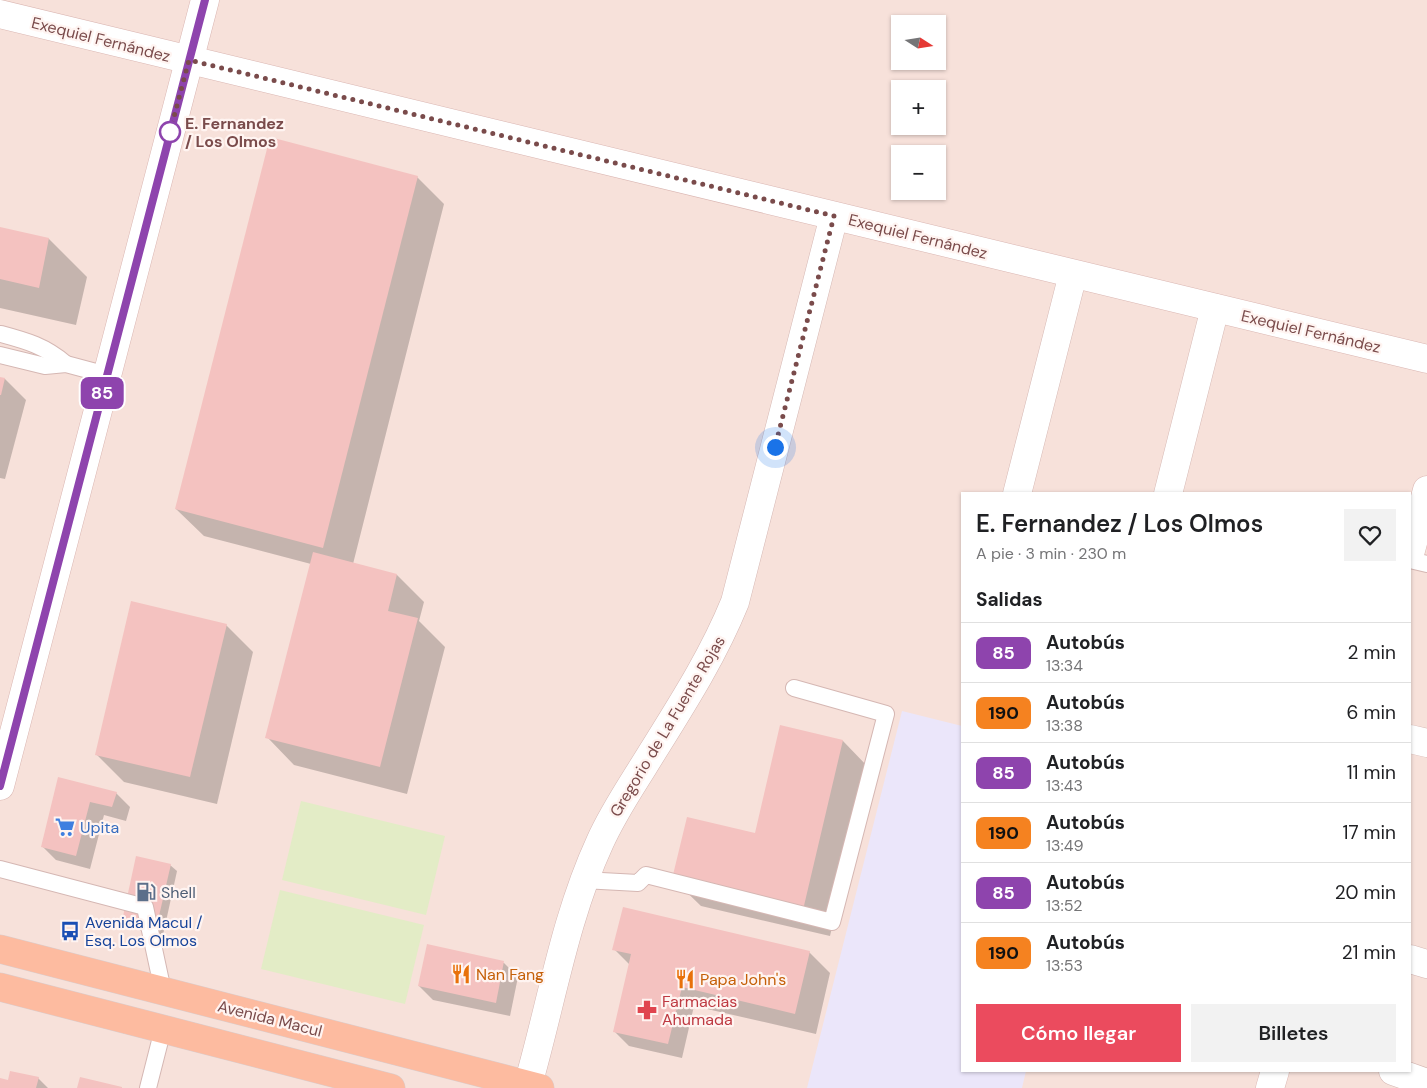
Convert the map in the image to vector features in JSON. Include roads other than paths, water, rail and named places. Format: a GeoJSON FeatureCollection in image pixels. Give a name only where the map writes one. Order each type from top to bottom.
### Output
{"type":"FeatureCollection","features":[{"type":"Feature","properties":{"kind":"main road","name":"Avenida Macul"},"geometry":{"type":"LineString","coordinates":[[0,949],[532,1087]]}},
{"type":"Feature","properties":{"kind":"main road"},"geometry":{"type":"LineString","coordinates":[[0,987],[163,1030],[334,1081],[391,1088]]}},
{"type":"Feature","properties":{"kind":"street"},"geometry":{"type":"LineString","coordinates":[[0,786],[205,0]]}},
{"type":"Feature","properties":{"kind":"street","name":"Exequiel Fernández"},"geometry":{"type":"LineString","coordinates":[[0,14],[1427,359]]}},
{"type":"Feature","properties":{"kind":"street","name":"Gregorio de La Fuente Rojas"},"geometry":{"type":"LineString","coordinates":[[532,1087],[569,922],[583,880],[600,840],[618,807],[715,649],[735,602],[834,216]]}},
{"type":"Feature","properties":{"kind":"street"},"geometry":{"type":"LineString","coordinates":[[1018,492],[1073,274]]}},
{"type":"Feature","properties":{"kind":"street"},"geometry":{"type":"LineString","coordinates":[[1169,492],[1215,308]]}},
{"type":"Feature","properties":{"kind":"street"},"geometry":{"type":"LineString","coordinates":[[1411,550],[1427,490]]}},
{"type":"Feature","properties":{"kind":"street"},"geometry":{"type":"LineString","coordinates":[[1411,739],[1427,743]]}},
{"type":"Feature","properties":{"kind":"street"},"geometry":{"type":"LineString","coordinates":[[1411,959],[1427,964]]}},
{"type":"Feature","properties":{"kind":"street"},"geometry":{"type":"LineString","coordinates":[[1270,1088],[1275,1072]]}},
{"type":"Feature","properties":{"kind":"street"},"geometry":{"type":"LineString","coordinates":[[1396,1072],[1427,1082]]}},
{"type":"Feature","properties":{"kind":"lane"},"geometry":{"type":"LineString","coordinates":[[1,334],[42,347],[66,364]]}},
{"type":"Feature","properties":{"kind":"lane"},"geometry":{"type":"LineString","coordinates":[[0,355],[45,366],[66,364],[107,375]]}},
{"type":"Feature","properties":{"kind":"lane"},"geometry":{"type":"LineString","coordinates":[[1411,560],[1427,564]]}},
{"type":"Feature","properties":{"kind":"lane"},"geometry":{"type":"LineString","coordinates":[[583,880],[638,883],[646,875],[832,922],[886,714],[794,688]]}},
{"type":"Feature","properties":{"kind":"lane"},"geometry":{"type":"LineString","coordinates":[[0,869],[145,907],[163,991]]}},
{"type":"Feature","properties":{"kind":"lane"},"geometry":{"type":"LineString","coordinates":[[148,1088],[163,1030]]}},
{"type":"Feature","properties":{"kind":"place","name":"E. Fernandez / Los Olmos"},"geometry":{"type":"Point","coordinates":[170,132]}},
{"type":"Feature","properties":{"kind":"place","name":"Upita"},"geometry":{"type":"Point","coordinates":[65,827]}},
{"type":"Feature","properties":{"kind":"place","name":"Shell"},"geometry":{"type":"Point","coordinates":[146,892]}},
{"type":"Feature","properties":{"kind":"place","name":"Avenida Macul / Esq. Los Olmos"},"geometry":{"type":"Point","coordinates":[70,931]}},
{"type":"Feature","properties":{"kind":"place","name":"Nan Fang"},"geometry":{"type":"Point","coordinates":[461,974]}},
{"type":"Feature","properties":{"kind":"place","name":"Papa John's"},"geometry":{"type":"Point","coordinates":[685,979]}},
{"type":"Feature","properties":{"kind":"place","name":"Farmacias Ahumada"},"geometry":{"type":"Point","coordinates":[647,1010]}}]}
